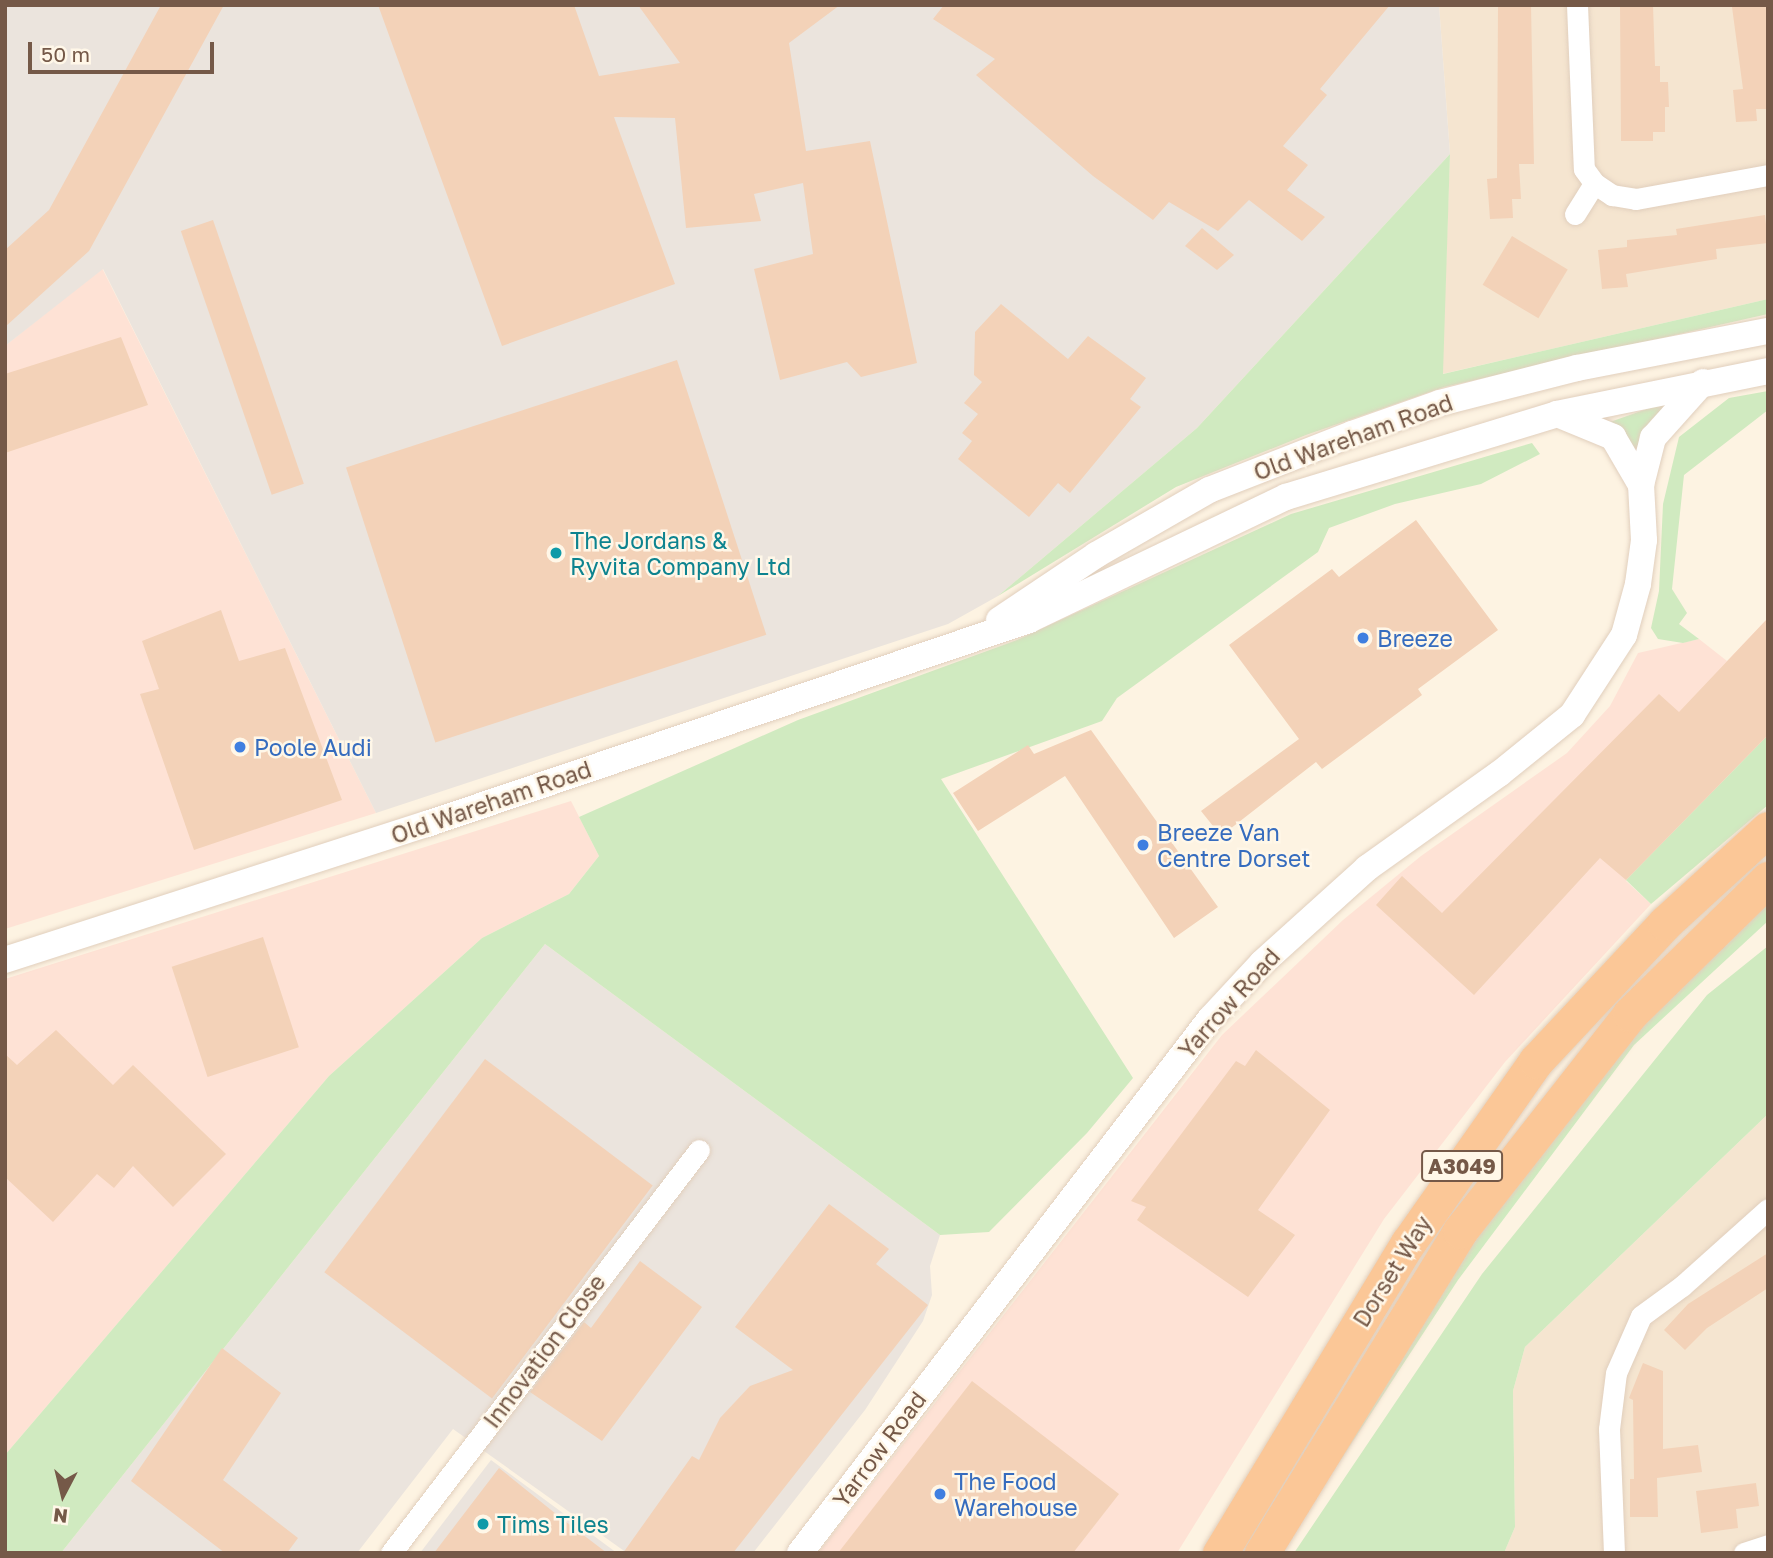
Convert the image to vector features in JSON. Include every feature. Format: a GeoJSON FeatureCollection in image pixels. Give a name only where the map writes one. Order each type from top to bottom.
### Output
{"type":"FeatureCollection","features":[{"type":"Feature","properties":{"kind":"highway","name":"Dorset Way"},"geometry":{"type":"LineString","coordinates":[[1220,1553],[1431,1210],[1536,1061],[1665,923],[1768,829]]}},
{"type":"Feature","properties":{"kind":"highway","name":"Dorset Way"},"geometry":{"type":"LineString","coordinates":[[1262,1553],[1460,1231],[1630,1014],[1768,879]]}},
{"type":"Feature","properties":{"kind":"highway"},"geometry":{"type":"LineString","coordinates":[[1198,1553],[1383,1258],[1431,1210]]}},
{"type":"Feature","properties":{"kind":"street"},"geometry":{"type":"LineString","coordinates":[[1577,5],[1584,169],[1594,183],[1612,195],[1636,199],[1768,175]]}},
{"type":"Feature","properties":{"kind":"street"},"geometry":{"type":"LineString","coordinates":[[1575,214],[1594,183]]}},
{"type":"Feature","properties":{"kind":"street","name":"Old Wareham Road"},"geometry":{"type":"LineString","coordinates":[[975,637],[1144,527],[1209,490],[1284,460],[1440,403],[1577,368],[1768,331]]}},
{"type":"Feature","properties":{"kind":"street","name":"Old Wareham Road"},"geometry":{"type":"LineString","coordinates":[[5,960],[427,824],[1029,620],[1286,497],[1557,414],[1703,382],[1768,371]]}},
{"type":"Feature","properties":{"kind":"street","name":"Yarrow Road"},"geometry":{"type":"LineString","coordinates":[[800,1553],[1210,1019],[1262,963],[1367,868],[1499,774],[1572,715],[1624,635],[1644,540],[1641,485],[1653,438],[1703,382]]}},
{"type":"Feature","properties":{"kind":"street","name":"Yarrow Road"},"geometry":{"type":"LineString","coordinates":[[1557,414],[1613,437],[1641,485]]}},
{"type":"Feature","properties":{"kind":"street","name":"Innovation Close"},"geometry":{"type":"LineString","coordinates":[[391,1553],[699,1150]]}},
{"type":"Feature","properties":{"kind":"street"},"geometry":{"type":"LineString","coordinates":[[1620,1553],[1614,1553],[1609,1429],[1616,1373],[1641,1316],[1682,1286],[1768,1209]]}},
{"type":"Feature","properties":{"kind":"street"},"geometry":{"type":"LineString","coordinates":[[1744,1553],[1768,1545]]}},
{"type":"Feature","properties":{"kind":"shaded area"},"geometry":{"type":"Polygon","coordinates":[[[5,5],[1439,5],[1450,154],[1197,428],[998,596],[948,624],[376,813],[103,269],[5,346],[5,5]]]}},
{"type":"Feature","properties":{"kind":"shaded area"},"geometry":{"type":"Polygon","coordinates":[[[1439,5],[1768,5],[1768,299],[1442,374],[1450,154],[1439,5]]]}},
{"type":"Feature","properties":{"kind":"shaded area"},"geometry":{"type":"Polygon","coordinates":[[[102,268],[376,813],[5,929],[5,346],[102,268]]]}},
{"type":"Feature","properties":{"kind":"shaded area"},"geometry":{"type":"Polygon","coordinates":[[[1768,618],[1768,735],[1626,881],[1651,904],[1505,1062],[1384,1219],[1177,1553],[818,1553],[1222,1035],[1343,920],[1421,856],[1567,753],[1610,706],[1638,653],[1699,639],[1727,661],[1768,618]]]}},
{"type":"Feature","properties":{"kind":"shaded area"},"geometry":{"type":"Polygon","coordinates":[[[571,801],[599,856],[569,894],[482,938],[329,1076],[5,1455],[5,979],[571,801]]]}},
{"type":"Feature","properties":{"kind":"shaded area"},"geometry":{"type":"Polygon","coordinates":[[[545,944],[940,1235],[930,1266],[932,1295],[923,1321],[865,1410],[753,1553],[627,1553],[453,1429],[357,1553],[61,1553],[545,944]]]}},
{"type":"Feature","properties":{"kind":"shaded area"},"geometry":{"type":"Polygon","coordinates":[[[1768,1114],[1768,1553],[1504,1553],[1515,1527],[1513,1391],[1525,1347],[1768,1114]]]}},
{"type":"Feature","properties":{"kind":"shaded area"},"geometry":{"type":"Polygon","coordinates":[[[491,1460],[617,1553],[420,1553],[491,1460]]]}},
{"type":"Feature","properties":{"kind":"green space"},"geometry":{"type":"Polygon","coordinates":[[[1450,154],[1443,374],[1768,299],[1768,314],[1444,387],[1306,435],[1176,487],[998,596],[1197,428],[1450,154]]]}},
{"type":"Feature","properties":{"kind":"green space"},"geometry":{"type":"Polygon","coordinates":[[[1768,391],[1768,410],[1684,475],[1672,589],[1687,613],[1679,624],[1699,639],[1683,643],[1658,639],[1651,628],[1659,591],[1663,504],[1679,437],[1729,398],[1768,391]]]}},
{"type":"Feature","properties":{"kind":"green space"},"geometry":{"type":"Polygon","coordinates":[[[1675,399],[1651,420],[1637,450],[1610,422],[1675,399]]]}},
{"type":"Feature","properties":{"kind":"green space"},"geometry":{"type":"Polygon","coordinates":[[[1532,443],[1540,454],[1481,484],[1395,504],[1329,528],[1318,552],[1117,698],[1102,721],[941,779],[1133,1078],[1087,1133],[989,1232],[940,1235],[545,944],[61,1553],[5,1553],[5,1455],[329,1076],[482,938],[569,894],[599,856],[579,817],[798,720],[1017,640],[1291,514],[1532,443]]]}},
{"type":"Feature","properties":{"kind":"green space"},"geometry":{"type":"Polygon","coordinates":[[[1768,735],[1768,805],[1651,904],[1626,880],[1768,735]]]}},
{"type":"Feature","properties":{"kind":"green space"},"geometry":{"type":"Polygon","coordinates":[[[1768,879],[1768,921],[1634,1045],[1458,1280],[1310,1507],[1460,1231],[1768,879]]]}},
{"type":"Feature","properties":{"kind":"green space"},"geometry":{"type":"Polygon","coordinates":[[[1768,946],[1768,1114],[1525,1347],[1513,1391],[1515,1527],[1504,1553],[1294,1553],[1482,1274],[1707,995],[1768,946]]]}},
{"type":"Feature","properties":{"kind":"building"},"geometry":{"type":"Polygon","coordinates":[[[161,5],[224,5],[89,251],[5,327],[5,250],[49,210],[161,5]]]}},
{"type":"Feature","properties":{"kind":"building"},"geometry":{"type":"Polygon","coordinates":[[[378,5],[574,5],[599,76],[680,63],[638,5],[840,5],[789,43],[806,151],[870,141],[917,363],[861,377],[847,362],[780,380],[754,269],[813,254],[803,183],[754,194],[761,221],[686,228],[675,118],[614,117],[675,284],[502,346],[378,5]]]}},
{"type":"Feature","properties":{"kind":"building"},"geometry":{"type":"Polygon","coordinates":[[[944,5],[1390,5],[1320,89],[1327,95],[1283,146],[1308,165],[1287,190],[1325,217],[1302,241],[1249,200],[1218,231],[1169,202],[1153,220],[1093,176],[976,75],[995,59],[933,19],[944,5]]]}},
{"type":"Feature","properties":{"kind":"building"},"geometry":{"type":"Polygon","coordinates":[[[1498,5],[1531,5],[1534,164],[1519,164],[1521,199],[1512,199],[1513,218],[1490,219],[1487,179],[1497,178],[1498,5]]]}},
{"type":"Feature","properties":{"kind":"building"},"geometry":{"type":"Polygon","coordinates":[[[1620,5],[1653,5],[1655,66],[1660,66],[1660,82],[1668,82],[1669,107],[1665,107],[1665,132],[1653,132],[1653,141],[1621,141],[1620,5]]]}},
{"type":"Feature","properties":{"kind":"building"},"geometry":{"type":"Polygon","coordinates":[[[1768,5],[1768,109],[1756,109],[1757,121],[1736,122],[1733,90],[1743,89],[1732,7],[1768,5]]]}},
{"type":"Feature","properties":{"kind":"building"},"geometry":{"type":"Polygon","coordinates":[[[1765,215],[1768,243],[1716,249],[1717,259],[1626,274],[1628,287],[1602,289],[1598,250],[1627,247],[1627,240],[1677,235],[1676,229],[1765,215]]]}},
{"type":"Feature","properties":{"kind":"building"},"geometry":{"type":"Polygon","coordinates":[[[213,220],[304,484],[272,495],[181,231],[213,220]]]}},
{"type":"Feature","properties":{"kind":"building"},"geometry":{"type":"Polygon","coordinates":[[[1202,228],[1234,255],[1217,270],[1185,246],[1202,228]]]}},
{"type":"Feature","properties":{"kind":"building"},"geometry":{"type":"Polygon","coordinates":[[[1512,236],[1568,269],[1538,318],[1483,285],[1512,236]]]}},
{"type":"Feature","properties":{"kind":"building"},"geometry":{"type":"Polygon","coordinates":[[[1001,304],[1068,359],[1088,336],[1146,378],[1130,399],[1141,407],[1070,493],[1058,483],[1029,517],[958,459],[972,441],[962,433],[978,414],[964,403],[982,382],[974,375],[975,332],[1001,304]]]}},
{"type":"Feature","properties":{"kind":"building"},"geometry":{"type":"Polygon","coordinates":[[[121,337],[148,405],[5,453],[5,374],[121,337]]]}},
{"type":"Feature","properties":{"kind":"building","name":"The Jordans & Ryvita Company Ltd"},"geometry":{"type":"Polygon","coordinates":[[[677,360],[766,635],[435,742],[346,468],[677,360]]]}},
{"type":"Feature","properties":{"kind":"building","name":"Breeze"},"geometry":{"type":"Polygon","coordinates":[[[1416,520],[1498,630],[1418,689],[1422,695],[1322,769],[1316,762],[1221,836],[1201,811],[1299,739],[1229,645],[1332,569],[1339,577],[1416,520]]]}},
{"type":"Feature","properties":{"kind":"building","name":"Poole Audi"},"geometry":{"type":"Polygon","coordinates":[[[221,610],[239,661],[285,648],[342,800],[194,850],[140,694],[159,689],[142,641],[221,610]]]}},
{"type":"Feature","properties":{"kind":"building"},"geometry":{"type":"Polygon","coordinates":[[[1768,618],[1768,735],[1626,880],[1600,858],[1474,995],[1376,905],[1402,876],[1442,913],[1659,694],[1679,712],[1768,618]]]}},
{"type":"Feature","properties":{"kind":"building","name":"Breeze Van Centre Dorset"},"geometry":{"type":"Polygon","coordinates":[[[1091,730],[1218,907],[1174,938],[1065,776],[978,831],[953,793],[1028,745],[1034,754],[1091,730]]]}},
{"type":"Feature","properties":{"kind":"building"},"geometry":{"type":"Polygon","coordinates":[[[263,937],[299,1047],[208,1077],[172,967],[263,937]]]}},
{"type":"Feature","properties":{"kind":"building"},"geometry":{"type":"Polygon","coordinates":[[[56,1030],[113,1085],[133,1065],[226,1154],[173,1207],[133,1166],[114,1188],[97,1174],[53,1222],[5,1177],[5,1054],[17,1065],[56,1030]]]}},
{"type":"Feature","properties":{"kind":"building"},"geometry":{"type":"Polygon","coordinates":[[[1256,1050],[1330,1110],[1258,1210],[1295,1235],[1248,1297],[1137,1220],[1146,1207],[1131,1201],[1236,1061],[1245,1066],[1256,1050]]]}},
{"type":"Feature","properties":{"kind":"building"},"geometry":{"type":"Polygon","coordinates":[[[485,1059],[653,1185],[492,1399],[324,1272],[485,1059]]]}},
{"type":"Feature","properties":{"kind":"building"},"geometry":{"type":"Polygon","coordinates":[[[829,1204],[889,1249],[876,1264],[928,1305],[733,1553],[623,1553],[692,1456],[699,1460],[720,1418],[750,1386],[793,1370],[735,1327],[829,1204]]]}},
{"type":"Feature","properties":{"kind":"building"},"geometry":{"type":"Polygon","coordinates":[[[1768,1253],[1768,1288],[1707,1328],[1685,1350],[1664,1330],[1688,1304],[1768,1253]]]}},
{"type":"Feature","properties":{"kind":"building"},"geometry":{"type":"Polygon","coordinates":[[[640,1261],[702,1307],[602,1441],[530,1392],[584,1322],[591,1328],[640,1261]]]}},
{"type":"Feature","properties":{"kind":"building"},"geometry":{"type":"Polygon","coordinates":[[[222,1348],[281,1393],[223,1480],[298,1538],[287,1553],[225,1553],[131,1481],[222,1348]]]}},
{"type":"Feature","properties":{"kind":"building"},"geometry":{"type":"Polygon","coordinates":[[[1643,1363],[1663,1371],[1663,1449],[1698,1445],[1702,1472],[1657,1478],[1658,1517],[1630,1517],[1630,1479],[1634,1479],[1633,1400],[1629,1398],[1643,1363]]]}},
{"type":"Feature","properties":{"kind":"building"},"geometry":{"type":"Polygon","coordinates":[[[972,1381],[1119,1494],[1073,1553],[838,1553],[972,1381]]]}},
{"type":"Feature","properties":{"kind":"building"},"geometry":{"type":"Polygon","coordinates":[[[499,1468],[561,1518],[607,1553],[434,1553],[499,1468]]]}},
{"type":"Feature","properties":{"kind":"building"},"geometry":{"type":"Polygon","coordinates":[[[1756,1483],[1759,1506],[1736,1509],[1738,1528],[1701,1533],[1696,1491],[1756,1483]]]}},
{"type":"Feature","properties":{"kind":"place","name":"The Jordans & Ryvita Company Ltd"},"geometry":{"type":"Point","coordinates":[556,553]}},
{"type":"Feature","properties":{"kind":"place","name":"Breeze"},"geometry":{"type":"Point","coordinates":[1363,638]}},
{"type":"Feature","properties":{"kind":"place","name":"Poole Audi"},"geometry":{"type":"Point","coordinates":[240,747]}},
{"type":"Feature","properties":{"kind":"place","name":"Breeze Van Centre Dorset"},"geometry":{"type":"Point","coordinates":[1143,845]}},
{"type":"Feature","properties":{"kind":"place","name":"The Food Warehouse"},"geometry":{"type":"Point","coordinates":[940,1494]}},
{"type":"Feature","properties":{"kind":"place","name":"Tims Tiles"},"geometry":{"type":"Point","coordinates":[483,1524]}}]}
